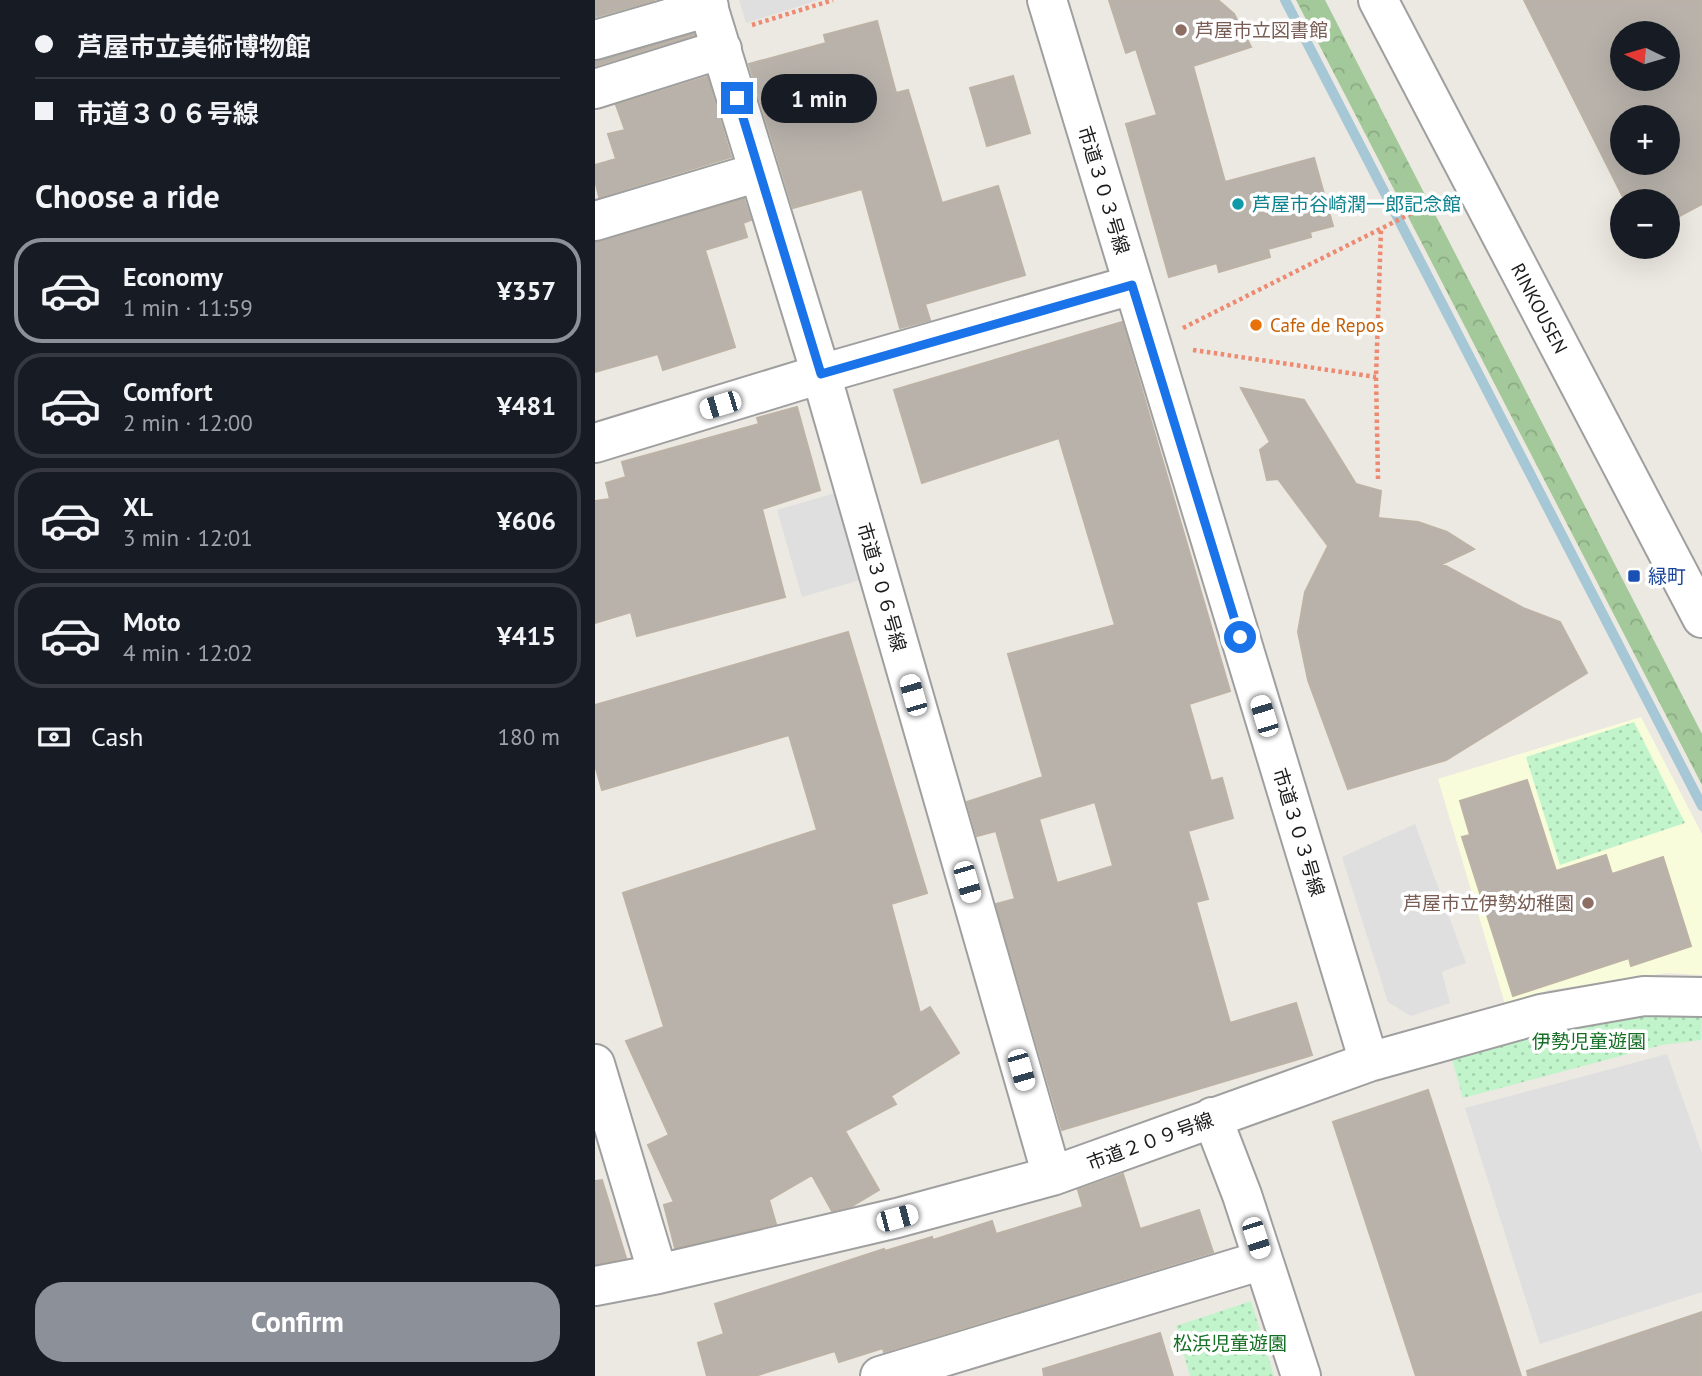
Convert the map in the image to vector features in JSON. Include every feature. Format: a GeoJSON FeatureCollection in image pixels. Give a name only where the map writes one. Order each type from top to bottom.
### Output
{"type":"FeatureCollection","features":[{"type":"Feature","properties":{"kind":"street","name":"市道３０３号線"},"geometry":{"type":"LineString","coordinates":[[1047,0],[1369,1062]]}},
{"type":"Feature","properties":{"kind":"street","name":"RINKOUSEN"},"geometry":{"type":"LineString","coordinates":[[1378,0],[1702,618]]}},
{"type":"Feature","properties":{"kind":"street"},"geometry":{"type":"LineString","coordinates":[[595,40],[714,23]]}},
{"type":"Feature","properties":{"kind":"street"},"geometry":{"type":"LineString","coordinates":[[595,89],[714,23]]}},
{"type":"Feature","properties":{"kind":"street","name":"市道３０６号線"},"geometry":{"type":"LineString","coordinates":[[714,23],[821,374],[1052,1177]]}},
{"type":"Feature","properties":{"kind":"street"},"geometry":{"type":"LineString","coordinates":[[595,221],[759,172]]}},
{"type":"Feature","properties":{"kind":"street"},"geometry":{"type":"LineString","coordinates":[[595,443],[821,374],[1132,285]]}},
{"type":"Feature","properties":{"kind":"street","name":"市道２０９号線"},"geometry":{"type":"LineString","coordinates":[[595,1286],[658,1274],[897,1218],[1052,1177],[1369,1062],[1541,1014],[1644,996],[1702,997]]}},
{"type":"Feature","properties":{"kind":"street"},"geometry":{"type":"LineString","coordinates":[[595,1064],[658,1274]]}},
{"type":"Feature","properties":{"kind":"street"},"geometry":{"type":"LineString","coordinates":[[1212,1117],[1242,1195],[1301,1376]]}},
{"type":"Feature","properties":{"kind":"street"},"geometry":{"type":"LineString","coordinates":[[880,1376],[1263,1260]]}},
{"type":"Feature","properties":{"kind":"path"},"geometry":{"type":"LineString","coordinates":[[714,23],[833,0]]}},
{"type":"Feature","properties":{"kind":"path"},"geometry":{"type":"LineString","coordinates":[[1151,344],[1420,209]]}},
{"type":"Feature","properties":{"kind":"path"},"geometry":{"type":"LineString","coordinates":[[1378,478],[1376,377],[1381,229]]}},
{"type":"Feature","properties":{"kind":"path"},"geometry":{"type":"LineString","coordinates":[[1151,344],[1376,377]]}},
{"type":"Feature","properties":{"kind":"shaded area"},"geometry":{"type":"Polygon","coordinates":[[[739,0],[819,0],[746,23],[739,0]]]}},
{"type":"Feature","properties":{"kind":"shaded area"},"geometry":{"type":"Polygon","coordinates":[[[842,491],[867,578],[802,597],[777,510],[842,491]]]}},
{"type":"Feature","properties":{"kind":"shaded area","name":"芦屋市立伊勢幼稚園"},"geometry":{"type":"Polygon","coordinates":[[[1641,717],[1702,834],[1702,975],[1667,973],[1549,990],[1505,1004],[1438,779],[1641,717]]]}},
{"type":"Feature","properties":{"kind":"shaded area"},"geometry":{"type":"Polygon","coordinates":[[[1415,824],[1466,963],[1442,972],[1450,1003],[1411,1016],[1388,1002],[1342,857],[1415,824]]]}},
{"type":"Feature","properties":{"kind":"shaded area"},"geometry":{"type":"Polygon","coordinates":[[[1667,1054],[1702,1153],[1702,1292],[1540,1344],[1465,1108],[1667,1054]]]}},
{"type":"Feature","properties":{"kind":"green space"},"geometry":{"type":"Polygon","coordinates":[[[1296,0],[1325,0],[1702,734],[1702,785],[1296,0]]]}},
{"type":"Feature","properties":{"kind":"green space"},"geometry":{"type":"Polygon","coordinates":[[[1634,722],[1685,823],[1560,865],[1526,757],[1634,722]]]}},
{"type":"Feature","properties":{"kind":"green space","name":"伊勢児童遊園"},"geometry":{"type":"Polygon","coordinates":[[[1702,1012],[1701,1040],[1662,1045],[1463,1098],[1451,1056],[1598,1015],[1702,1012]]]}},
{"type":"Feature","properties":{"kind":"green space","name":"松浜児童遊園"},"geometry":{"type":"Polygon","coordinates":[[[1251,1301],[1274,1376],[1190,1376],[1176,1326],[1251,1301]]]}},
{"type":"Feature","properties":{"kind":"building"},"geometry":{"type":"Polygon","coordinates":[[[595,0],[655,0],[595,17],[595,0]]]}},
{"type":"Feature","properties":{"kind":"building","name":"芦屋市谷崎潤一郎記念館"},"geometry":{"type":"Polygon","coordinates":[[[1109,0],[1218,0],[1234,14],[1251,47],[1193,66],[1225,182],[1314,158],[1333,226],[1310,232],[1311,237],[1268,249],[1270,257],[1219,272],[1217,263],[1169,277],[1126,124],[1157,115],[1136,49],[1126,53],[1109,0]]]}},
{"type":"Feature","properties":{"kind":"building"},"geometry":{"type":"Polygon","coordinates":[[[1524,0],[1702,0],[1702,204],[1680,216],[1680,189],[1619,189],[1612,175],[1680,175],[1680,105],[1610,105],[1610,171],[1524,0]]]}},
{"type":"Feature","properties":{"kind":"building"},"geometry":{"type":"Polygon","coordinates":[[[877,21],[896,93],[908,90],[942,203],[998,186],[1025,275],[925,304],[930,320],[900,328],[862,189],[793,208],[749,64],[826,43],[824,35],[877,21]]]}},
{"type":"Feature","properties":{"kind":"building"},"geometry":{"type":"Polygon","coordinates":[[[694,35],[595,66],[595,61],[694,35]]]}},
{"type":"Feature","properties":{"kind":"building"},"geometry":{"type":"Polygon","coordinates":[[[1013,76],[1030,133],[987,146],[970,88],[1013,76]]]}},
{"type":"Feature","properties":{"kind":"building"},"geometry":{"type":"Polygon","coordinates":[[[707,77],[731,157],[599,197],[595,165],[616,159],[608,134],[625,130],[616,105],[707,77]]]}},
{"type":"Feature","properties":{"kind":"building"},"geometry":{"type":"Polygon","coordinates":[[[744,199],[751,220],[743,223],[747,237],[705,250],[735,347],[663,370],[658,354],[595,372],[595,242],[744,199]]]}},
{"type":"Feature","properties":{"kind":"building"},"geometry":{"type":"Polygon","coordinates":[[[1122,322],[1230,691],[1189,704],[1211,781],[1222,778],[1233,818],[1188,831],[1208,899],[1196,902],[1230,1023],[1296,1003],[1312,1055],[1062,1130],[996,904],[1015,899],[996,831],[977,836],[967,802],[1043,777],[1008,654],[1115,625],[1059,438],[922,483],[894,390],[1122,322]],[[1095,802],[1039,819],[1057,883],[1113,866],[1095,802]]]}},
{"type":"Feature","properties":{"kind":"building"},"geometry":{"type":"Polygon","coordinates":[[[1241,388],[1304,400],[1356,484],[1381,491],[1378,518],[1418,522],[1447,532],[1474,549],[1442,564],[1523,608],[1560,622],[1587,673],[1446,760],[1348,789],[1308,680],[1298,632],[1305,592],[1328,546],[1278,479],[1267,480],[1260,450],[1270,442],[1241,388]]]}},
{"type":"Feature","properties":{"kind":"building"},"geometry":{"type":"Polygon","coordinates":[[[797,407],[820,490],[762,509],[785,597],[637,636],[631,612],[595,623],[595,501],[610,499],[606,483],[626,477],[622,462],[759,424],[757,418],[797,407]]]}},
{"type":"Feature","properties":{"kind":"building"},"geometry":{"type":"Polygon","coordinates":[[[848,632],[927,893],[891,904],[920,1013],[930,1007],[959,1053],[891,1096],[896,1104],[845,1131],[879,1190],[852,1206],[832,1211],[812,1175],[769,1200],[776,1224],[675,1248],[664,1205],[674,1202],[648,1145],[669,1135],[626,1041],[664,1027],[623,893],[817,830],[789,735],[602,790],[595,765],[595,705],[848,632]]]}},
{"type":"Feature","properties":{"kind":"building"},"geometry":{"type":"Polygon","coordinates":[[[1527,780],[1556,871],[1606,855],[1612,874],[1663,857],[1691,946],[1631,966],[1629,958],[1513,996],[1462,837],[1470,835],[1460,801],[1527,780]]]}},
{"type":"Feature","properties":{"kind":"building"},"geometry":{"type":"Polygon","coordinates":[[[1428,1090],[1521,1376],[1416,1376],[1333,1122],[1428,1090]]]}},
{"type":"Feature","properties":{"kind":"building"},"geometry":{"type":"Polygon","coordinates":[[[1123,1174],[1140,1229],[1199,1210],[1213,1252],[884,1352],[883,1348],[839,1362],[835,1351],[755,1376],[707,1376],[698,1343],[724,1334],[715,1304],[884,1249],[885,1251],[932,1237],[933,1240],[992,1221],[996,1234],[1083,1207],[1078,1190],[1123,1174]]]}},
{"type":"Feature","properties":{"kind":"building"},"geometry":{"type":"Polygon","coordinates":[[[602,1180],[626,1258],[595,1264],[595,1181],[602,1180]]]}},
{"type":"Feature","properties":{"kind":"building"},"geometry":{"type":"Polygon","coordinates":[[[1702,1312],[1702,1376],[1528,1376],[1527,1371],[1702,1312]]]}},
{"type":"Feature","properties":{"kind":"building"},"geometry":{"type":"Polygon","coordinates":[[[1160,1333],[1173,1376],[1044,1376],[1043,1369],[1160,1333]]]}},
{"type":"Feature","properties":{"kind":"waterway"},"geometry":{"type":"LineString","coordinates":[[1285,0],[1702,806]]}},
{"type":"Feature","properties":{"kind":"place","name":"芦屋市立図書館"},"geometry":{"type":"Point","coordinates":[1181,30]}},
{"type":"Feature","properties":{"kind":"place","name":"芦屋市谷崎潤一郎記念館"},"geometry":{"type":"Point","coordinates":[1238,204]}},
{"type":"Feature","properties":{"kind":"place","name":"Cafe de Repos"},"geometry":{"type":"Point","coordinates":[1256,325]}},
{"type":"Feature","properties":{"kind":"place","name":"緑町"},"geometry":{"type":"Point","coordinates":[1634,576]}},
{"type":"Feature","properties":{"kind":"place","name":"芦屋市立伊勢幼稚園"},"geometry":{"type":"Point","coordinates":[1588,903]}},
{"type":"Feature","properties":{"kind":"route"},"geometry":{"type":"LineString","coordinates":[[737,98],[821,374],[1132,285],[1240,637]]}}]}
